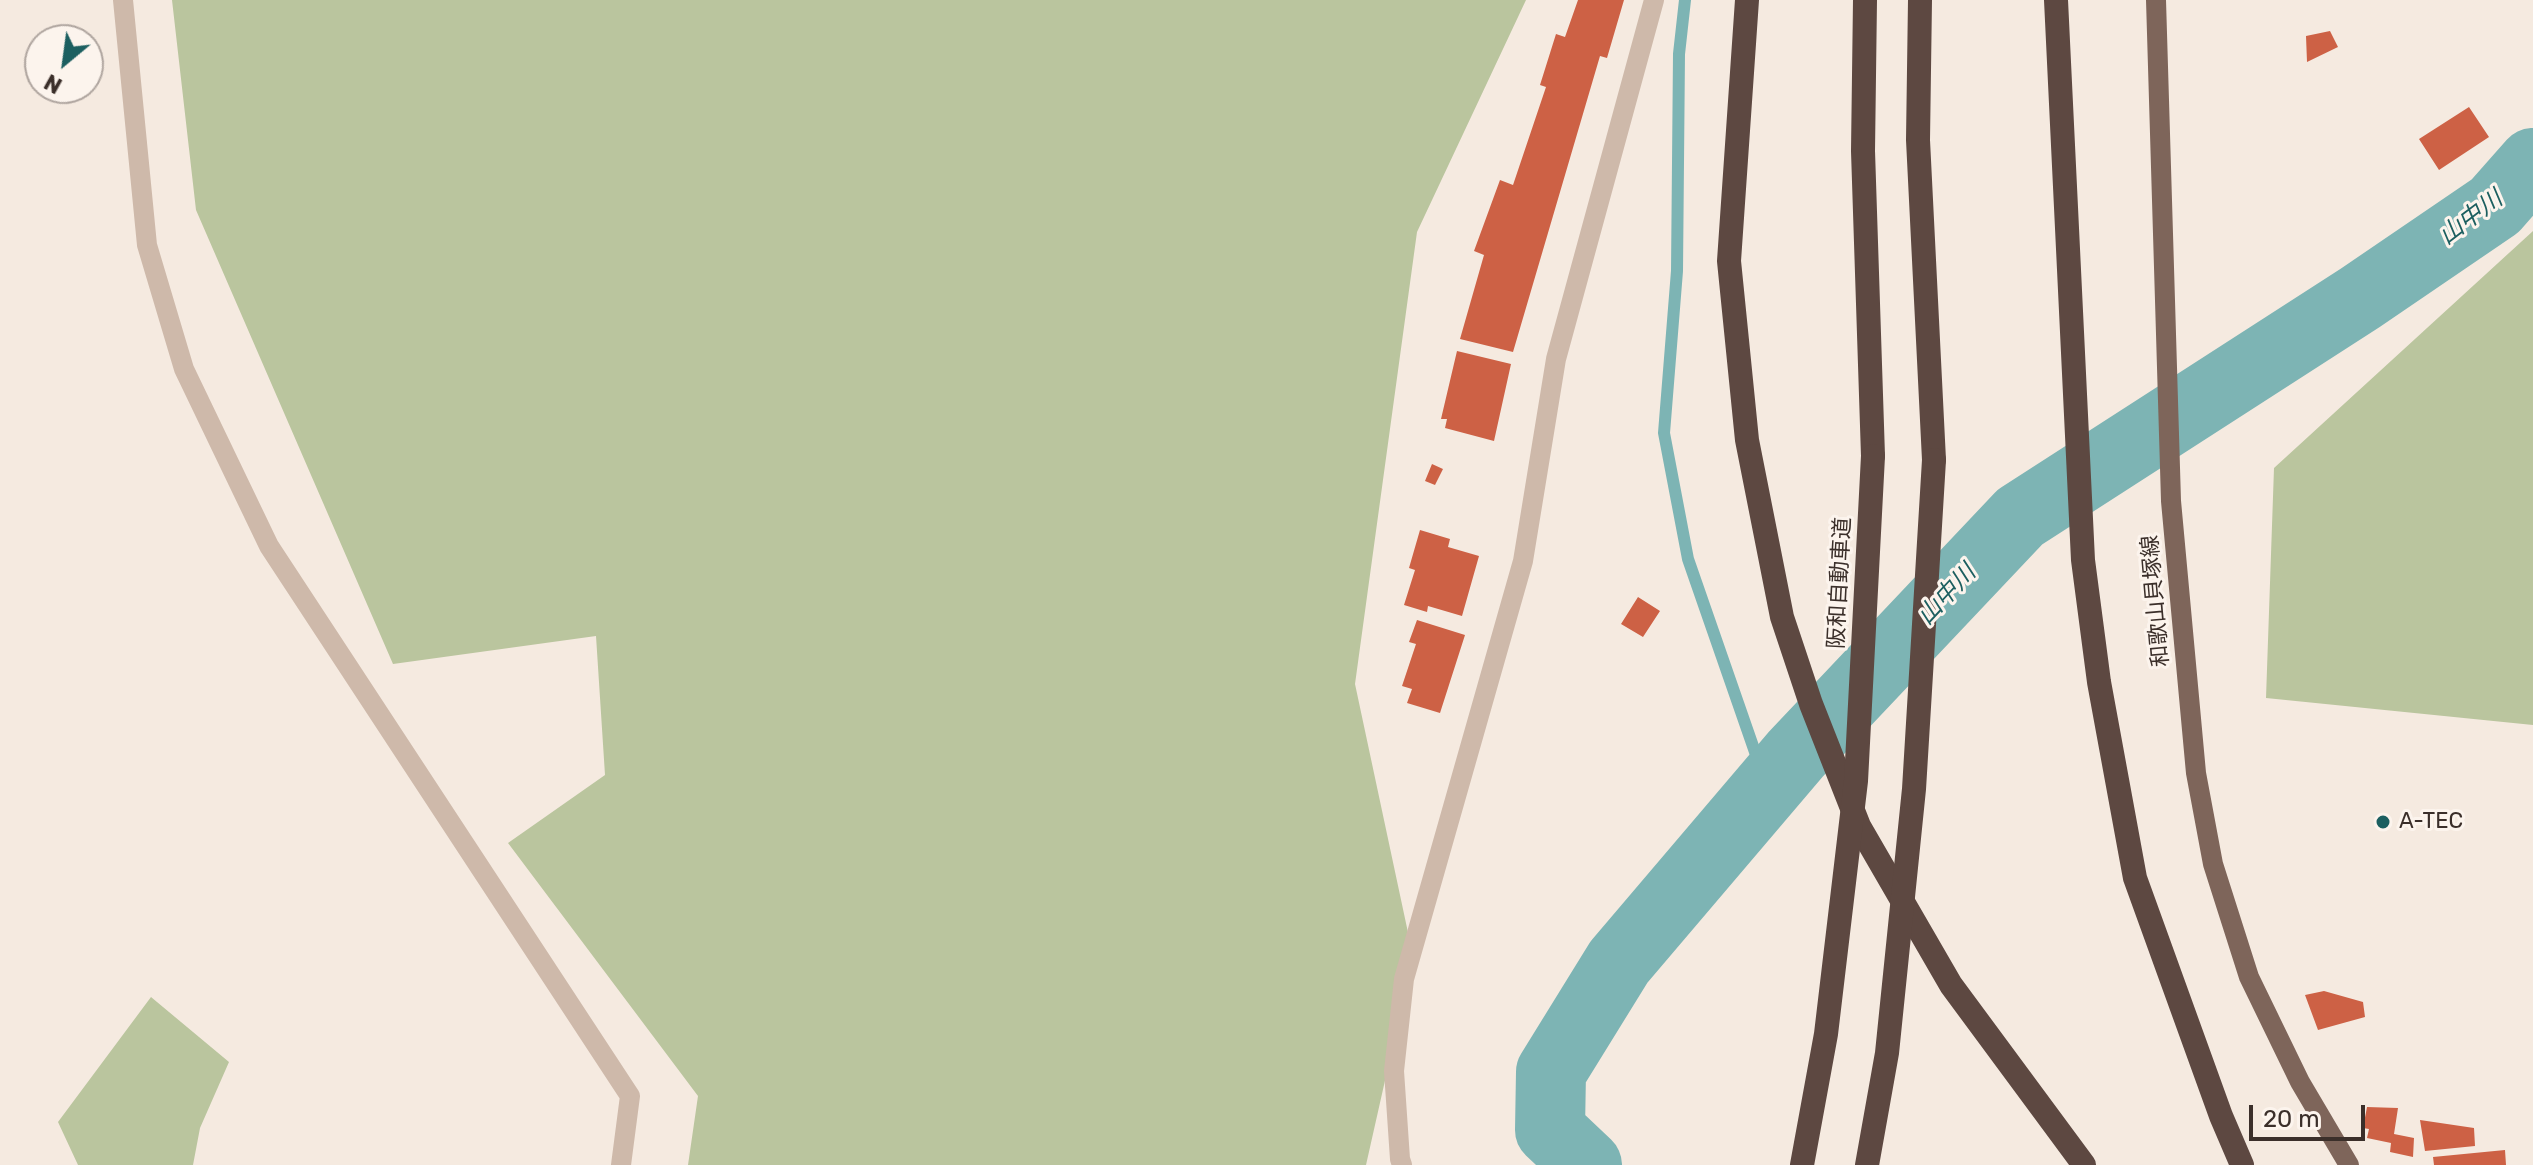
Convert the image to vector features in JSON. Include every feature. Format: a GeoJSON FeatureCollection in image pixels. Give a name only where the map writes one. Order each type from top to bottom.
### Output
{"type":"FeatureCollection","features":[{"type":"Feature","properties":{"kind":"highway"},"geometry":{"type":"LineString","coordinates":[[1747,0],[1729,261],[1747,440],[1782,617],[1811,704],[1859,826],[1951,985],[2084,1165]]}},
{"type":"Feature","properties":{"kind":"highway","name":"阪和自動車道"},"geometry":{"type":"LineString","coordinates":[[1802,1165],[1826,1034],[1856,781],[1873,456],[1863,151],[1865,0]]}},
{"type":"Feature","properties":{"kind":"highway"},"geometry":{"type":"LineString","coordinates":[[1867,1165],[1887,1053],[1914,789],[1934,460],[1918,140],[1920,0]]}},
{"type":"Feature","properties":{"kind":"highway"},"geometry":{"type":"LineString","coordinates":[[2056,0],[2083,560],[2099,682],[2135,878],[2221,1116],[2242,1165]]}},
{"type":"Feature","properties":{"kind":"main road","name":"和歌山貝塚線"},"geometry":{"type":"LineString","coordinates":[[2156,0],[2171,501],[2196,773],[2213,864],[2249,977],[2300,1082],[2349,1165]]}},
{"type":"Feature","properties":{"kind":"street"},"geometry":{"type":"LineString","coordinates":[[123,0],[147,245],[184,369],[269,546],[630,1096],[621,1165]]}},
{"type":"Feature","properties":{"kind":"street"},"geometry":{"type":"LineString","coordinates":[[1402,1165],[1394,1071],[1404,979],[1523,561],[1556,359],[1654,0]]}},
{"type":"Feature","properties":{"kind":"green space"},"geometry":{"type":"Polygon","coordinates":[[[172,0],[1526,0],[1417,232],[1355,684],[1413,956],[1366,1165],[688,1165],[698,1096],[508,843],[605,775],[596,636],[393,664],[196,210],[172,0]]]}},
{"type":"Feature","properties":{"kind":"green space"},"geometry":{"type":"Polygon","coordinates":[[[2533,231],[2533,725],[2266,698],[2274,468],[2533,231]]]}},
{"type":"Feature","properties":{"kind":"green space"},"geometry":{"type":"Polygon","coordinates":[[[151,997],[229,1062],[200,1128],[193,1165],[78,1165],[58,1122],[151,997]]]}},
{"type":"Feature","properties":{"kind":"building"},"geometry":{"type":"Polygon","coordinates":[[[1578,0],[1624,0],[1607,58],[1600,56],[1513,352],[1460,339],[1484,255],[1474,251],[1500,180],[1513,185],[1546,87],[1540,85],[1556,34],[1565,37],[1578,0]]]}},
{"type":"Feature","properties":{"kind":"building"},"geometry":{"type":"Polygon","coordinates":[[[2330,31],[2338,47],[2307,62],[2306,36],[2330,31]]]}},
{"type":"Feature","properties":{"kind":"building"},"geometry":{"type":"Polygon","coordinates":[[[2469,107],[2489,137],[2439,170],[2419,139],[2469,107]]]}},
{"type":"Feature","properties":{"kind":"building"},"geometry":{"type":"Polygon","coordinates":[[[1457,351],[1511,364],[1494,441],[1445,428],[1447,419],[1441,419],[1457,351]]]}},
{"type":"Feature","properties":{"kind":"building"},"geometry":{"type":"Polygon","coordinates":[[[1432,464],[1443,469],[1435,485],[1425,481],[1432,464]]]}},
{"type":"Feature","properties":{"kind":"building"},"geometry":{"type":"Polygon","coordinates":[[[1420,530],[1450,539],[1448,547],[1479,556],[1462,616],[1428,606],[1427,612],[1404,605],[1415,570],[1409,568],[1420,530]]]}},
{"type":"Feature","properties":{"kind":"building"},"geometry":{"type":"Polygon","coordinates":[[[1638,597],[1660,611],[1643,637],[1621,624],[1638,597]]]}},
{"type":"Feature","properties":{"kind":"building"},"geometry":{"type":"Polygon","coordinates":[[[1417,620],[1465,635],[1440,713],[1407,703],[1412,689],[1402,686],[1416,644],[1409,642],[1417,620]]]}},
{"type":"Feature","properties":{"kind":"building"},"geometry":{"type":"Polygon","coordinates":[[[2324,991],[2363,1002],[2365,1017],[2318,1030],[2305,995],[2324,991]]]}},
{"type":"Feature","properties":{"kind":"building"},"geometry":{"type":"Polygon","coordinates":[[[2367,1107],[2398,1108],[2394,1134],[2414,1138],[2413,1157],[2390,1152],[2391,1143],[2367,1138],[2369,1129],[2363,1128],[2367,1107]]]}},
{"type":"Feature","properties":{"kind":"building"},"geometry":{"type":"Polygon","coordinates":[[[2420,1120],[2474,1128],[2475,1146],[2425,1151],[2420,1120]]]}},
{"type":"Feature","properties":{"kind":"building"},"geometry":{"type":"Polygon","coordinates":[[[2505,1150],[2506,1165],[2434,1165],[2433,1157],[2505,1150]]]}},
{"type":"Feature","properties":{"kind":"waterway"},"geometry":{"type":"LineString","coordinates":[[1685,0],[1679,54],[1677,271],[1664,433],[1688,559],[1755,752],[1770,783]]}},
{"type":"Feature","properties":{"kind":"waterway","name":"山中川"},"geometry":{"type":"LineString","coordinates":[[1587,1165],[1550,1130],[1551,1072],[1619,962],[1796,754],[2020,517],[2360,298],[2495,206],[2533,163]]}},
{"type":"Feature","properties":{"kind":"place","name":"A-TEC"},"geometry":{"type":"Point","coordinates":[2383,822]}}]}
